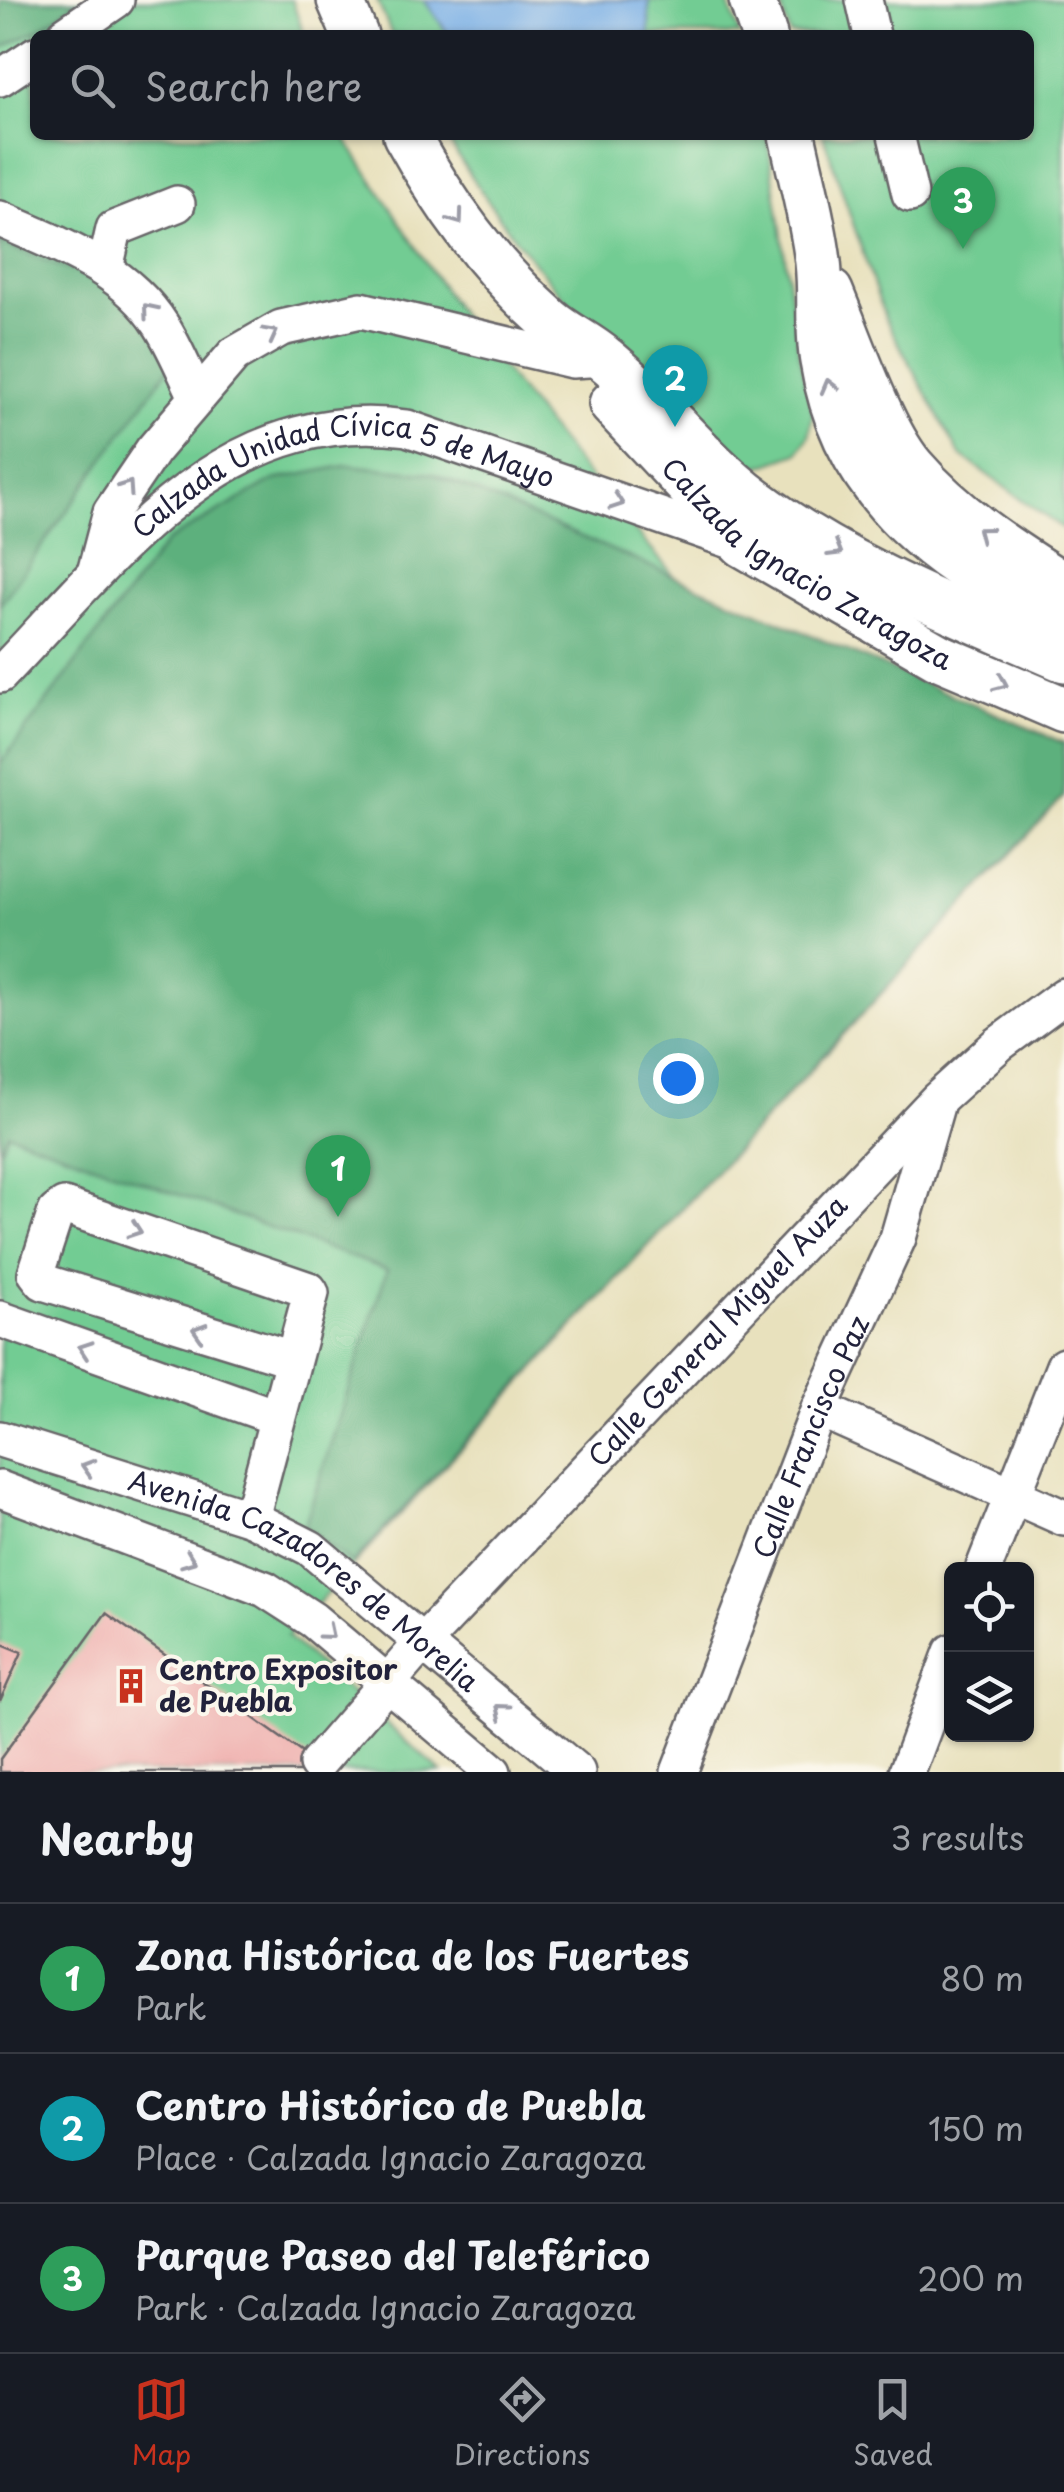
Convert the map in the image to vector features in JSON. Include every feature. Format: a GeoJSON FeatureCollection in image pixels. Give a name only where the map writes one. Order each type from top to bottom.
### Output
{"type":"FeatureCollection","features":[{"type":"Feature","properties":{"kind":"main road"},"geometry":{"type":"LineString","coordinates":[[340,0],[353,30]]}},
{"type":"Feature","properties":{"kind":"main road"},"geometry":{"type":"LineString","coordinates":[[752,0],[762,30]]}},
{"type":"Feature","properties":{"kind":"main road","name":"Calzada Ignacio Zaragoza"},"geometry":{"type":"LineString","coordinates":[[409,140],[440,194],[488,260],[576,347],[753,499],[842,554],[934,602],[1064,658]]}},
{"type":"Feature","properties":{"kind":"main road"},"geometry":{"type":"LineString","coordinates":[[793,140],[818,262],[822,360],[837,417],[864,477],[940,554],[1011,598],[1064,622]]}},
{"type":"Feature","properties":{"kind":"main road"},"geometry":{"type":"LineString","coordinates":[[818,262],[864,375],[910,464],[980,533],[1064,586]]}},
{"type":"Feature","properties":{"kind":"main road","name":"Calzada Ignacio Zaragoza"},"geometry":{"type":"LineString","coordinates":[[576,347],[742,544],[937,656],[1064,710]]}},
{"type":"Feature","properties":{"kind":"street"},"geometry":{"type":"LineString","coordinates":[[73,30],[116,0]]}},
{"type":"Feature","properties":{"kind":"street"},"geometry":{"type":"LineString","coordinates":[[864,0],[871,30]]}},
{"type":"Feature","properties":{"kind":"street"},"geometry":{"type":"LineString","coordinates":[[0,78],[30,58]]}},
{"type":"Feature","properties":{"kind":"street"},"geometry":{"type":"LineString","coordinates":[[897,140],[910,194]]}},
{"type":"Feature","properties":{"kind":"street"},"geometry":{"type":"LineString","coordinates":[[105,269],[114,229],[177,204]]}},
{"type":"Feature","properties":{"kind":"street"},"geometry":{"type":"LineString","coordinates":[[0,219],[105,269],[135,294],[160,324],[196,395]]}},
{"type":"Feature","properties":{"kind":"street"},"geometry":{"type":"LineString","coordinates":[[94,578],[111,512],[196,395],[234,356],[280,328],[361,310],[576,347]]}},
{"type":"Feature","properties":{"kind":"street","name":"Calzada Unidad Cívica 5 de Mayo"},"geometry":{"type":"LineString","coordinates":[[0,675],[132,539],[220,466],[291,433],[364,422],[407,428],[742,544]]}},
{"type":"Feature","properties":{"kind":"street","name":"Calle General Miguel Auza"},"geometry":{"type":"LineString","coordinates":[[318,1764],[422,1642],[938,1100],[999,1044],[1064,996]]}},
{"type":"Feature","properties":{"kind":"street","name":"Calle Francisco Paz"},"geometry":{"type":"LineString","coordinates":[[679,1772],[820,1409],[898,1238],[938,1100]]}},
{"type":"Feature","properties":{"kind":"street"},"geometry":{"type":"LineString","coordinates":[[251,1518],[310,1293],[306,1288],[64,1206],[56,1212],[36,1273],[43,1282],[292,1359]]}},
{"type":"Feature","properties":{"kind":"street"},"geometry":{"type":"LineString","coordinates":[[0,1320],[276,1416]]}},
{"type":"Feature","properties":{"kind":"street"},"geometry":{"type":"LineString","coordinates":[[986,1562],[1064,1366]]}},
{"type":"Feature","properties":{"kind":"street"},"geometry":{"type":"LineString","coordinates":[[820,1409],[1064,1518]]}},
{"type":"Feature","properties":{"kind":"street","name":"Avenida Cazadores de Morelia"},"geometry":{"type":"LineString","coordinates":[[0,1439],[251,1518],[310,1548],[577,1772]]}},
{"type":"Feature","properties":{"kind":"street","name":"Avenida Cazadores de Morelia"},"geometry":{"type":"LineString","coordinates":[[0,1489],[265,1590],[313,1620],[493,1772]]}},
{"type":"Feature","properties":{"kind":"street"},"geometry":{"type":"LineString","coordinates":[[906,1772],[944,1673]]}},
{"type":"Feature","properties":{"kind":"green space"},"geometry":{"type":"Polygon","coordinates":[[[0,0],[292,0],[302,30],[30,30],[30,140],[346,140],[461,316],[586,474],[676,578],[1064,743],[1064,796],[287,1637],[442,1772],[0,1772],[0,0]]]}},
{"type":"Feature","properties":{"kind":"green space"},"geometry":{"type":"Polygon","coordinates":[[[0,0],[79,0],[43,27],[30,30],[30,34],[0,49],[0,0]]]}},
{"type":"Feature","properties":{"kind":"green space"},"geometry":{"type":"Polygon","coordinates":[[[377,0],[727,0],[738,30],[390,30],[377,0]]]}},
{"type":"Feature","properties":{"kind":"green space"},"geometry":{"type":"Polygon","coordinates":[[[779,0],[1064,0],[1064,530],[960,455],[885,318],[825,140],[1034,140],[1034,30],[788,30],[779,0]]]}},
{"type":"Feature","properties":{"kind":"green space"},"geometry":{"type":"Polygon","coordinates":[[[448,140],[768,140],[800,359],[813,413],[809,436],[798,453],[759,467],[748,462],[719,443],[649,384],[553,285],[448,140]]]}},
{"type":"Feature","properties":{"kind":"green space"},"geometry":{"type":"Polygon","coordinates":[[[0,243],[131,294],[188,341],[0,605],[0,243]]]}},
{"type":"Feature","properties":{"kind":"green space"},"geometry":{"type":"Polygon","coordinates":[[[349,465],[434,474],[1064,743],[1064,796],[352,1564],[304,1527],[387,1270],[8,1133],[0,1150],[0,764],[167,541],[274,480],[349,465]]]}},
{"type":"Feature","properties":{"kind":"water"},"geometry":{"type":"Polygon","coordinates":[[[424,0],[649,0],[649,30],[445,30],[424,0]]]}},
{"type":"Feature","properties":{"kind":"building","name":"Centro Expositor de Puebla"},"geometry":{"type":"Polygon","coordinates":[[[106,1613],[329,1772],[0,1772],[0,1759],[106,1613]]]}},
{"type":"Feature","properties":{"kind":"building"},"geometry":{"type":"Polygon","coordinates":[[[0,1643],[22,1652],[0,1701],[0,1643]]]}},
{"type":"Feature","properties":{"kind":"place","name":"Parque Paseo del Teleférico"},"geometry":{"type":"Point","coordinates":[963,249]}},
{"type":"Feature","properties":{"kind":"place","name":"Centro Histórico de Puebla"},"geometry":{"type":"Point","coordinates":[675,427]}},
{"type":"Feature","properties":{"kind":"place","name":"Zona Histórica de los Fuertes"},"geometry":{"type":"Point","coordinates":[338,1217]}},
{"type":"Feature","properties":{"kind":"place","name":"Centro Expositor de Puebla"},"geometry":{"type":"Point","coordinates":[131,1686]}}]}
